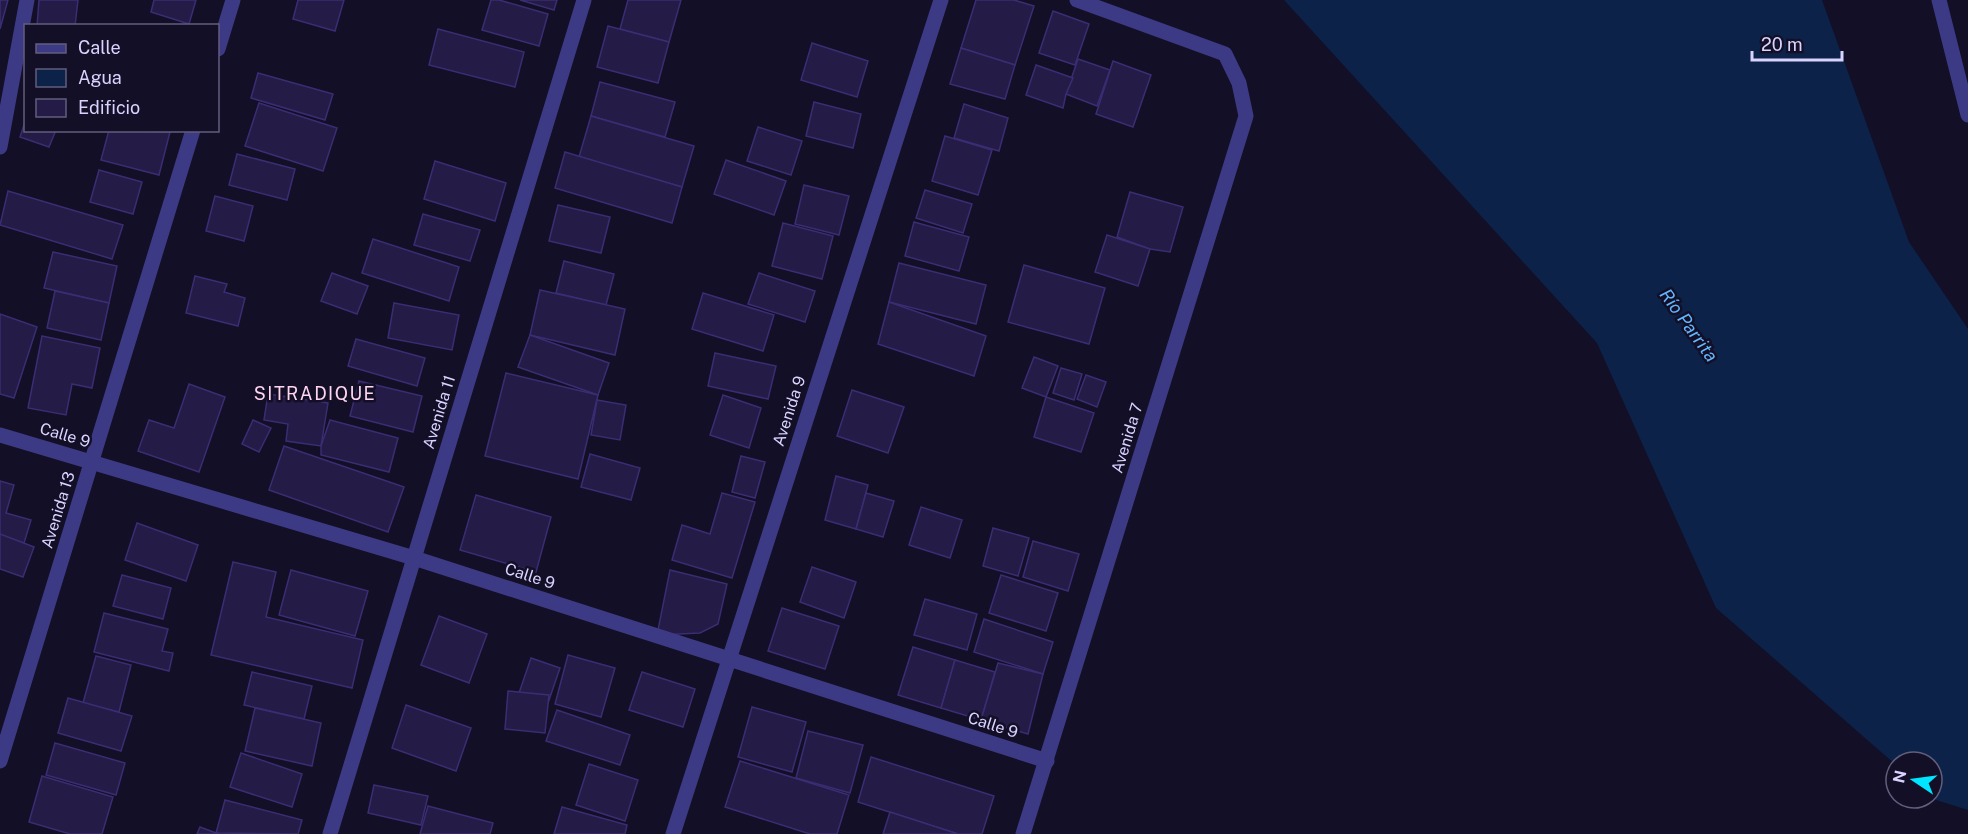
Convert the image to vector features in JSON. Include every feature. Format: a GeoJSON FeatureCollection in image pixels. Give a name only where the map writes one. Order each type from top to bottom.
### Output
{"type":"FeatureCollection","features":[{"type":"Feature","properties":{"kind":"street"},"geometry":{"type":"LineString","coordinates":[[0,147],[27,0]]}},
{"type":"Feature","properties":{"kind":"street"},"geometry":{"type":"LineString","coordinates":[[219,46],[232,0]]}},
{"type":"Feature","properties":{"kind":"street","name":"Avenida 11"},"geometry":{"type":"LineString","coordinates":[[330,834],[584,0]]}},
{"type":"Feature","properties":{"kind":"street","name":"Avenida 9"},"geometry":{"type":"LineString","coordinates":[[673,834],[941,0]]}},
{"type":"Feature","properties":{"kind":"street","name":"Avenida 7"},"geometry":{"type":"LineString","coordinates":[[1023,834],[1246,116],[1239,83],[1225,54],[1077,0]]}},
{"type":"Feature","properties":{"kind":"street"},"geometry":{"type":"LineString","coordinates":[[1938,0],[1968,115]]}},
{"type":"Feature","properties":{"kind":"street","name":"Avenida 13"},"geometry":{"type":"LineString","coordinates":[[0,761],[192,132]]}},
{"type":"Feature","properties":{"kind":"street","name":"Calle 9"},"geometry":{"type":"LineString","coordinates":[[0,435],[414,558],[1047,761]]}},
{"type":"Feature","properties":{"kind":"water","name":"Río Parrita"},"geometry":{"type":"Polygon","coordinates":[[[1284,0],[1822,0],[1909,242],[1968,329],[1968,810],[1944,802],[1944,750],[1884,750],[1884,755],[1716,608],[1597,343],[1284,0]]]}},
{"type":"Feature","properties":{"kind":"building"},"geometry":{"type":"Polygon","coordinates":[[[0,0],[8,0],[0,29],[0,0]]]}},
{"type":"Feature","properties":{"kind":"building"},"geometry":{"type":"Polygon","coordinates":[[[39,0],[78,0],[75,24],[37,24],[39,0]]]}},
{"type":"Feature","properties":{"kind":"building"},"geometry":{"type":"Polygon","coordinates":[[[154,0],[196,0],[189,24],[151,12],[154,0]]]}},
{"type":"Feature","properties":{"kind":"building"},"geometry":{"type":"Polygon","coordinates":[[[298,0],[344,0],[335,31],[293,19],[298,0]]]}},
{"type":"Feature","properties":{"kind":"building"},"geometry":{"type":"Polygon","coordinates":[[[491,0],[499,0],[548,14],[539,46],[482,30],[491,0]]]}},
{"type":"Feature","properties":{"kind":"building"},"geometry":{"type":"Polygon","coordinates":[[[520,0],[557,0],[554,10],[520,0]]]}},
{"type":"Feature","properties":{"kind":"building"},"geometry":{"type":"Polygon","coordinates":[[[628,0],[681,0],[669,42],[620,29],[628,0]]]}},
{"type":"Feature","properties":{"kind":"building"},"geometry":{"type":"Polygon","coordinates":[[[976,0],[1014,0],[1034,6],[1015,65],[961,48],[976,0]]]}},
{"type":"Feature","properties":{"kind":"building"},"geometry":{"type":"Polygon","coordinates":[[[1053,11],[1089,24],[1075,65],[1039,53],[1053,11]]]}},
{"type":"Feature","properties":{"kind":"building"},"geometry":{"type":"Polygon","coordinates":[[[608,26],[669,42],[658,83],[597,67],[608,26]]]}},
{"type":"Feature","properties":{"kind":"building"},"geometry":{"type":"Polygon","coordinates":[[[438,29],[524,52],[515,87],[429,65],[438,29]]]}},
{"type":"Feature","properties":{"kind":"building"},"geometry":{"type":"Polygon","coordinates":[[[812,43],[868,61],[857,97],[801,80],[812,43]]]}},
{"type":"Feature","properties":{"kind":"building"},"geometry":{"type":"Polygon","coordinates":[[[961,48],[1015,65],[1005,99],[950,84],[961,48]]]}},
{"type":"Feature","properties":{"kind":"building"},"geometry":{"type":"Polygon","coordinates":[[[1078,59],[1110,70],[1097,106],[1066,94],[1078,59]]]}},
{"type":"Feature","properties":{"kind":"building"},"geometry":{"type":"Polygon","coordinates":[[[1113,61],[1151,75],[1133,127],[1096,114],[1113,61]]]}},
{"type":"Feature","properties":{"kind":"building"},"geometry":{"type":"Polygon","coordinates":[[[1036,65],[1073,78],[1063,108],[1026,95],[1036,65]]]}},
{"type":"Feature","properties":{"kind":"building"},"geometry":{"type":"Polygon","coordinates":[[[258,73],[333,94],[325,120],[251,98],[258,73]]]}},
{"type":"Feature","properties":{"kind":"building"},"geometry":{"type":"Polygon","coordinates":[[[600,82],[675,102],[665,137],[591,116],[600,82]]]}},
{"type":"Feature","properties":{"kind":"building"},"geometry":{"type":"Polygon","coordinates":[[[814,102],[861,114],[853,148],[806,136],[814,102]]]}},
{"type":"Feature","properties":{"kind":"building"},"geometry":{"type":"Polygon","coordinates":[[[259,103],[337,128],[323,171],[245,146],[259,103]]]}},
{"type":"Feature","properties":{"kind":"building"},"geometry":{"type":"Polygon","coordinates":[[[964,104],[1008,118],[999,151],[954,138],[964,104]]]}},
{"type":"Feature","properties":{"kind":"building"},"geometry":{"type":"Polygon","coordinates":[[[591,116],[694,146],[682,187],[579,157],[591,116]]]}},
{"type":"Feature","properties":{"kind":"building"},"geometry":{"type":"Polygon","coordinates":[[[24,125],[24,132],[55,132],[49,147],[20,137],[24,125]]]}},
{"type":"Feature","properties":{"kind":"building"},"geometry":{"type":"Polygon","coordinates":[[[758,127],[802,141],[791,175],[747,161],[758,127]]]}},
{"type":"Feature","properties":{"kind":"building"},"geometry":{"type":"Polygon","coordinates":[[[108,132],[170,132],[159,175],[101,160],[108,132]]]}},
{"type":"Feature","properties":{"kind":"building"},"geometry":{"type":"Polygon","coordinates":[[[945,136],[992,150],[978,195],[932,181],[945,136]]]}},
{"type":"Feature","properties":{"kind":"building"},"geometry":{"type":"Polygon","coordinates":[[[565,152],[682,187],[672,223],[555,188],[565,152]]]}},
{"type":"Feature","properties":{"kind":"building"},"geometry":{"type":"Polygon","coordinates":[[[237,154],[295,169],[287,200],[229,185],[237,154]]]}},
{"type":"Feature","properties":{"kind":"building"},"geometry":{"type":"Polygon","coordinates":[[[726,160],[786,181],[774,215],[714,194],[726,160]]]}},
{"type":"Feature","properties":{"kind":"building"},"geometry":{"type":"Polygon","coordinates":[[[435,161],[506,183],[495,221],[424,199],[435,161]]]}},
{"type":"Feature","properties":{"kind":"building"},"geometry":{"type":"Polygon","coordinates":[[[99,170],[142,182],[133,214],[90,202],[99,170]]]}},
{"type":"Feature","properties":{"kind":"building"},"geometry":{"type":"Polygon","coordinates":[[[804,185],[849,196],[839,235],[795,224],[804,185]]]}},
{"type":"Feature","properties":{"kind":"building"},"geometry":{"type":"Polygon","coordinates":[[[925,190],[972,204],[963,233],[916,218],[925,190]]]}},
{"type":"Feature","properties":{"kind":"building"},"geometry":{"type":"Polygon","coordinates":[[[8,191],[123,225],[112,259],[0,225],[8,191]]]}},
{"type":"Feature","properties":{"kind":"building"},"geometry":{"type":"Polygon","coordinates":[[[1130,192],[1183,207],[1170,252],[1150,249],[1117,237],[1130,192]]]}},
{"type":"Feature","properties":{"kind":"building"},"geometry":{"type":"Polygon","coordinates":[[[215,196],[253,206],[244,241],[206,231],[215,196]]]}},
{"type":"Feature","properties":{"kind":"building"},"geometry":{"type":"Polygon","coordinates":[[[558,205],[610,217],[601,253],[549,241],[558,205]]]}},
{"type":"Feature","properties":{"kind":"building"},"geometry":{"type":"Polygon","coordinates":[[[423,214],[480,230],[470,261],[414,245],[423,214]]]}},
{"type":"Feature","properties":{"kind":"building"},"geometry":{"type":"Polygon","coordinates":[[[914,222],[969,237],[959,271],[905,256],[914,222]]]}},
{"type":"Feature","properties":{"kind":"building"},"geometry":{"type":"Polygon","coordinates":[[[783,223],[833,236],[822,279],[772,266],[783,223]]]}},
{"type":"Feature","properties":{"kind":"building"},"geometry":{"type":"Polygon","coordinates":[[[1107,235],[1150,249],[1138,286],[1095,272],[1107,235]]]}},
{"type":"Feature","properties":{"kind":"building"},"geometry":{"type":"Polygon","coordinates":[[[373,239],[459,267],[449,301],[362,273],[373,239]]]}},
{"type":"Feature","properties":{"kind":"building"},"geometry":{"type":"Polygon","coordinates":[[[53,252],[117,266],[109,303],[44,288],[53,252]]]}},
{"type":"Feature","properties":{"kind":"building"},"geometry":{"type":"Polygon","coordinates":[[[564,261],[614,274],[606,305],[556,293],[564,261]]]}},
{"type":"Feature","properties":{"kind":"building"},"geometry":{"type":"Polygon","coordinates":[[[899,263],[986,285],[976,324],[889,302],[899,263]]]}},
{"type":"Feature","properties":{"kind":"building"},"geometry":{"type":"Polygon","coordinates":[[[1024,265],[1105,288],[1089,344],[1008,322],[1024,265]]]}},
{"type":"Feature","properties":{"kind":"building"},"geometry":{"type":"Polygon","coordinates":[[[332,273],[368,286],[357,314],[321,301],[332,273]]]}},
{"type":"Feature","properties":{"kind":"building"},"geometry":{"type":"Polygon","coordinates":[[[759,273],[815,291],[805,322],[748,304],[759,273]]]}},
{"type":"Feature","properties":{"kind":"building"},"geometry":{"type":"Polygon","coordinates":[[[195,276],[227,284],[224,292],[245,298],[238,326],[186,313],[195,276]]]}},
{"type":"Feature","properties":{"kind":"building"},"geometry":{"type":"Polygon","coordinates":[[[540,290],[625,309],[615,355],[530,335],[540,290]]]}},
{"type":"Feature","properties":{"kind":"building"},"geometry":{"type":"Polygon","coordinates":[[[55,291],[109,303],[101,340],[47,328],[55,291]]]}},
{"type":"Feature","properties":{"kind":"building"},"geometry":{"type":"Polygon","coordinates":[[[703,293],[774,315],[763,351],[692,329],[703,293]]]}},
{"type":"Feature","properties":{"kind":"building"},"geometry":{"type":"Polygon","coordinates":[[[889,302],[986,336],[974,376],[878,344],[889,302]]]}},
{"type":"Feature","properties":{"kind":"building"},"geometry":{"type":"Polygon","coordinates":[[[394,303],[459,315],[452,350],[388,338],[394,303]]]}},
{"type":"Feature","properties":{"kind":"building"},"geometry":{"type":"Polygon","coordinates":[[[0,314],[37,327],[14,398],[0,394],[0,314]]]}},
{"type":"Feature","properties":{"kind":"building"},"geometry":{"type":"Polygon","coordinates":[[[530,335],[609,363],[598,395],[518,367],[530,335]]]}},
{"type":"Feature","properties":{"kind":"building"},"geometry":{"type":"Polygon","coordinates":[[[42,336],[100,348],[92,388],[72,384],[66,415],[28,408],[42,336]]]}},
{"type":"Feature","properties":{"kind":"building"},"geometry":{"type":"Polygon","coordinates":[[[356,339],[425,358],[417,386],[348,366],[356,339]]]}},
{"type":"Feature","properties":{"kind":"building"},"geometry":{"type":"Polygon","coordinates":[[[715,353],[776,366],[768,399],[708,386],[715,353]]]}},
{"type":"Feature","properties":{"kind":"building"},"geometry":{"type":"Polygon","coordinates":[[[1034,357],[1058,366],[1046,397],[1022,388],[1034,357]]]}},
{"type":"Feature","properties":{"kind":"building"},"geometry":{"type":"Polygon","coordinates":[[[1061,368],[1082,374],[1074,400],[1053,393],[1061,368]]]}},
{"type":"Feature","properties":{"kind":"building"},"geometry":{"type":"Polygon","coordinates":[[[506,373],[598,395],[578,479],[485,456],[506,373]]]}},
{"type":"Feature","properties":{"kind":"building"},"geometry":{"type":"Polygon","coordinates":[[[1086,375],[1106,382],[1097,407],[1077,399],[1086,375]]]}},
{"type":"Feature","properties":{"kind":"building"},"geometry":{"type":"Polygon","coordinates":[[[359,381],[422,396],[413,432],[350,416],[359,381]]]}},
{"type":"Feature","properties":{"kind":"building"},"geometry":{"type":"Polygon","coordinates":[[[189,384],[225,397],[199,472],[138,451],[149,420],[174,428],[189,384]]]}},
{"type":"Feature","properties":{"kind":"building"},"geometry":{"type":"Polygon","coordinates":[[[852,390],[904,407],[888,453],[837,436],[852,390]]]}},
{"type":"Feature","properties":{"kind":"building"},"geometry":{"type":"Polygon","coordinates":[[[268,394],[328,403],[321,446],[286,441],[288,424],[264,420],[268,394]]]}},
{"type":"Feature","properties":{"kind":"building"},"geometry":{"type":"Polygon","coordinates":[[[723,395],[761,408],[749,448],[710,435],[723,395]]]}},
{"type":"Feature","properties":{"kind":"building"},"geometry":{"type":"Polygon","coordinates":[[[1046,397],[1094,413],[1081,452],[1034,437],[1046,397]]]}},
{"type":"Feature","properties":{"kind":"building"},"geometry":{"type":"Polygon","coordinates":[[[597,400],[626,405],[620,440],[591,435],[597,400]]]}},
{"type":"Feature","properties":{"kind":"building"},"geometry":{"type":"Polygon","coordinates":[[[253,420],[271,428],[259,452],[242,444],[253,420]]]}},
{"type":"Feature","properties":{"kind":"building"},"geometry":{"type":"Polygon","coordinates":[[[330,420],[398,438],[389,472],[321,455],[321,446],[330,420]]]}},
{"type":"Feature","properties":{"kind":"building"},"geometry":{"type":"Polygon","coordinates":[[[284,446],[404,487],[388,532],[269,490],[284,446]]]}},
{"type":"Feature","properties":{"kind":"building"},"geometry":{"type":"Polygon","coordinates":[[[590,454],[640,468],[631,500],[581,487],[590,454]]]}},
{"type":"Feature","properties":{"kind":"building"},"geometry":{"type":"Polygon","coordinates":[[[741,456],[765,462],[755,498],[732,492],[741,456]]]}},
{"type":"Feature","properties":{"kind":"building"},"geometry":{"type":"Polygon","coordinates":[[[836,476],[868,485],[856,529],[825,520],[836,476]]]}},
{"type":"Feature","properties":{"kind":"building"},"geometry":{"type":"Polygon","coordinates":[[[0,481],[14,485],[6,513],[31,520],[24,543],[0,535],[0,481]]]}},
{"type":"Feature","properties":{"kind":"building"},"geometry":{"type":"Polygon","coordinates":[[[722,493],[755,502],[732,578],[672,560],[682,525],[710,534],[722,493]]]}},
{"type":"Feature","properties":{"kind":"building"},"geometry":{"type":"Polygon","coordinates":[[[866,493],[894,501],[883,537],[856,529],[866,493]]]}},
{"type":"Feature","properties":{"kind":"building"},"geometry":{"type":"Polygon","coordinates":[[[476,495],[551,517],[536,572],[460,550],[476,495]]]}},
{"type":"Feature","properties":{"kind":"building"},"geometry":{"type":"Polygon","coordinates":[[[921,507],[962,520],[950,558],[909,545],[921,507]]]}},
{"type":"Feature","properties":{"kind":"building"},"geometry":{"type":"Polygon","coordinates":[[[137,523],[198,545],[186,581],[125,560],[137,523]]]}},
{"type":"Feature","properties":{"kind":"building"},"geometry":{"type":"Polygon","coordinates":[[[993,528],[1029,538],[1018,576],[983,566],[993,528]]]}},
{"type":"Feature","properties":{"kind":"building"},"geometry":{"type":"Polygon","coordinates":[[[0,534],[34,547],[23,577],[0,569],[0,534]]]}},
{"type":"Feature","properties":{"kind":"building"},"geometry":{"type":"Polygon","coordinates":[[[1033,541],[1079,554],[1068,591],[1023,577],[1033,541]]]}},
{"type":"Feature","properties":{"kind":"building"},"geometry":{"type":"Polygon","coordinates":[[[233,562],[276,572],[266,617],[363,640],[352,688],[211,655],[233,562]]]}},
{"type":"Feature","properties":{"kind":"building"},"geometry":{"type":"Polygon","coordinates":[[[812,567],[856,582],[844,618],[800,602],[812,567]]]}},
{"type":"Feature","properties":{"kind":"building"},"geometry":{"type":"Polygon","coordinates":[[[291,570],[368,591],[355,636],[279,615],[291,570]]]}},
{"type":"Feature","properties":{"kind":"building"},"geometry":{"type":"Polygon","coordinates":[[[670,570],[727,584],[718,624],[700,633],[657,635],[670,570]]]}},
{"type":"Feature","properties":{"kind":"building"},"geometry":{"type":"Polygon","coordinates":[[[122,575],[171,588],[163,619],[113,606],[122,575]]]}},
{"type":"Feature","properties":{"kind":"building"},"geometry":{"type":"Polygon","coordinates":[[[1001,575],[1058,593],[1046,631],[989,613],[1001,575]]]}},
{"type":"Feature","properties":{"kind":"building"},"geometry":{"type":"Polygon","coordinates":[[[925,599],[977,614],[967,650],[914,635],[925,599]]]}},
{"type":"Feature","properties":{"kind":"building"},"geometry":{"type":"Polygon","coordinates":[[[782,608],[839,626],[825,669],[768,651],[782,608]]]}},
{"type":"Feature","properties":{"kind":"building"},"geometry":{"type":"Polygon","coordinates":[[[104,613],[168,629],[162,651],[173,653],[169,671],[94,652],[104,613]]]}},
{"type":"Feature","properties":{"kind":"building"},"geometry":{"type":"Polygon","coordinates":[[[439,616],[487,634],[469,683],[421,665],[439,616]]]}},
{"type":"Feature","properties":{"kind":"building"},"geometry":{"type":"Polygon","coordinates":[[[984,619],[1053,642],[1043,674],[974,652],[984,619]]]}},
{"type":"Feature","properties":{"kind":"building"},"geometry":{"type":"Polygon","coordinates":[[[913,647],[955,660],[941,708],[898,695],[913,647]]]}},
{"type":"Feature","properties":{"kind":"building"},"geometry":{"type":"Polygon","coordinates":[[[568,655],[615,668],[601,717],[555,704],[568,655]]]}},
{"type":"Feature","properties":{"kind":"building"},"geometry":{"type":"Polygon","coordinates":[[[96,656],[131,665],[119,712],[83,703],[96,656]]]}},
{"type":"Feature","properties":{"kind":"building"},"geometry":{"type":"Polygon","coordinates":[[[531,658],[560,668],[548,703],[519,693],[531,658]]]}},
{"type":"Feature","properties":{"kind":"building"},"geometry":{"type":"Polygon","coordinates":[[[955,660],[995,672],[981,720],[941,708],[955,660]]]}},
{"type":"Feature","properties":{"kind":"building"},"geometry":{"type":"Polygon","coordinates":[[[998,663],[1043,674],[1028,734],[981,720],[998,663]]]}},
{"type":"Feature","properties":{"kind":"building"},"geometry":{"type":"Polygon","coordinates":[[[252,672],[312,686],[304,719],[244,705],[252,672]]]}},
{"type":"Feature","properties":{"kind":"building"},"geometry":{"type":"Polygon","coordinates":[[[642,672],[695,689],[683,727],[629,710],[642,672]]]}},
{"type":"Feature","properties":{"kind":"building"},"geometry":{"type":"Polygon","coordinates":[[[508,691],[549,695],[545,733],[505,729],[508,691]]]}},
{"type":"Feature","properties":{"kind":"building"},"geometry":{"type":"Polygon","coordinates":[[[68,698],[132,716],[121,751],[58,733],[68,698]]]}},
{"type":"Feature","properties":{"kind":"building"},"geometry":{"type":"Polygon","coordinates":[[[406,705],[471,728],[456,771],[392,748],[406,705]]]}},
{"type":"Feature","properties":{"kind":"building"},"geometry":{"type":"Polygon","coordinates":[[[752,707],[806,722],[792,772],[738,757],[752,707]]]}},
{"type":"Feature","properties":{"kind":"building"},"geometry":{"type":"Polygon","coordinates":[[[255,708],[321,723],[312,766],[245,751],[255,708]]]}},
{"type":"Feature","properties":{"kind":"building"},"geometry":{"type":"Polygon","coordinates":[[[557,710],[630,735],[620,765],[546,741],[557,710]]]}},
{"type":"Feature","properties":{"kind":"building"},"geometry":{"type":"Polygon","coordinates":[[[808,731],[863,745],[850,793],[796,778],[808,731]]]}},
{"type":"Feature","properties":{"kind":"building"},"geometry":{"type":"Polygon","coordinates":[[[55,743],[125,763],[116,795],[46,775],[55,743]]]}},
{"type":"Feature","properties":{"kind":"building"},"geometry":{"type":"Polygon","coordinates":[[[241,753],[302,774],[292,807],[230,787],[241,753]]]}},
{"type":"Feature","properties":{"kind":"building"},"geometry":{"type":"Polygon","coordinates":[[[871,757],[994,796],[982,834],[958,834],[858,802],[871,757]]]}},
{"type":"Feature","properties":{"kind":"building"},"geometry":{"type":"Polygon","coordinates":[[[740,761],[849,795],[837,834],[810,834],[725,807],[740,761]]]}},
{"type":"Feature","properties":{"kind":"building"},"geometry":{"type":"Polygon","coordinates":[[[589,764],[638,780],[625,821],[576,805],[589,764]]]}},
{"type":"Feature","properties":{"kind":"building"},"geometry":{"type":"Polygon","coordinates":[[[42,776],[113,797],[102,834],[70,834],[29,822],[42,776]]]}},
{"type":"Feature","properties":{"kind":"building"},"geometry":{"type":"Polygon","coordinates":[[[374,785],[428,796],[421,825],[368,813],[374,785]]]}},
{"type":"Feature","properties":{"kind":"building"},"geometry":{"type":"Polygon","coordinates":[[[225,800],[302,820],[298,834],[216,833],[225,800]]]}},
{"type":"Feature","properties":{"kind":"building"},"geometry":{"type":"Polygon","coordinates":[[[428,806],[493,823],[490,834],[420,834],[428,806]]]}},
{"type":"Feature","properties":{"kind":"building"},"geometry":{"type":"Polygon","coordinates":[[[562,807],[627,825],[625,834],[554,834],[562,807]]]}},
{"type":"Feature","properties":{"kind":"building"},"geometry":{"type":"Polygon","coordinates":[[[890,812],[958,834],[883,834],[890,812]]]}},
{"type":"Feature","properties":{"kind":"building"},"geometry":{"type":"Polygon","coordinates":[[[200,827],[216,833],[220,834],[197,834],[200,827]]]}},
{"type":"Feature","properties":{"kind":"district","name":"SITRADIQUE"},"geometry":{"type":"Point","coordinates":[315,393]}}]}
